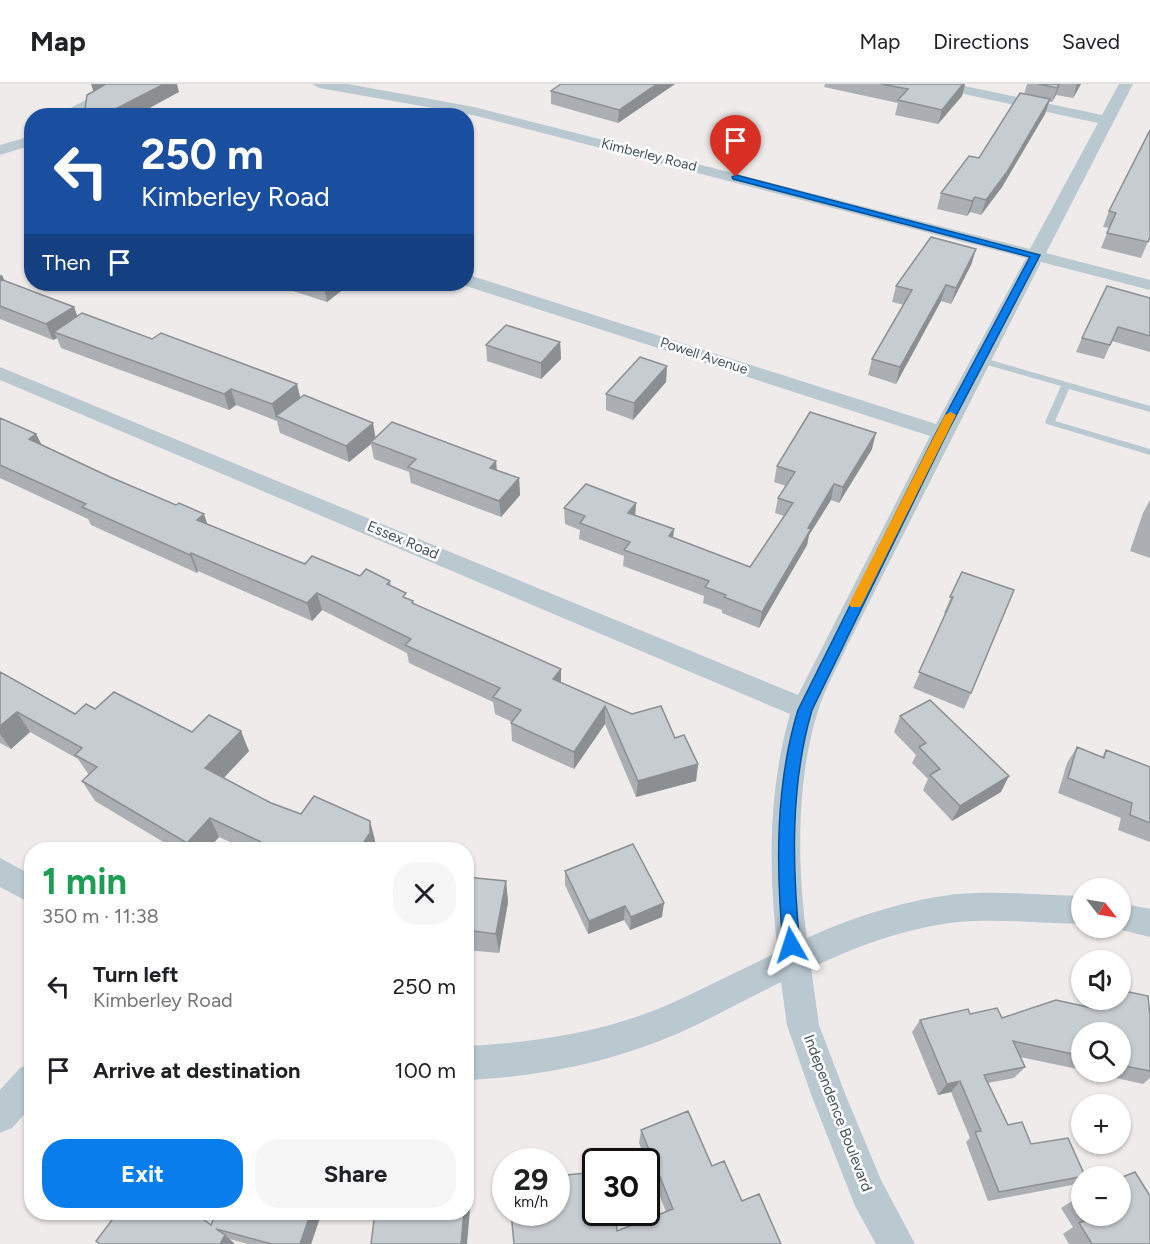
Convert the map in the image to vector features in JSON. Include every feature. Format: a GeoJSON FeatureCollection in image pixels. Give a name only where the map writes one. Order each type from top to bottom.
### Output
{"type":"FeatureCollection","features":[{"type":"Feature","properties":{"kind":"street"},"geometry":{"type":"LineString","coordinates":[[79,108],[126,84]]}},
{"type":"Feature","properties":{"kind":"street","name":"Kimberley Road"},"geometry":{"type":"LineString","coordinates":[[319,84],[458,108]]}},
{"type":"Feature","properties":{"kind":"street"},"geometry":{"type":"LineString","coordinates":[[936,84],[1105,120]]}},
{"type":"Feature","properties":{"kind":"street","name":"Independence Boulevard"},"geometry":{"type":"LineString","coordinates":[[896,1244],[868,1193],[803,1025],[786,895],[788,805],[795,744],[805,710],[942,433],[1126,84]]}},
{"type":"Feature","properties":{"kind":"street","name":"Kimberley Road"},"geometry":{"type":"LineString","coordinates":[[474,111],[1150,285]]}},
{"type":"Feature","properties":{"kind":"street"},"geometry":{"type":"LineString","coordinates":[[0,150],[24,141]]}},
{"type":"Feature","properties":{"kind":"street","name":"Powell Avenue"},"geometry":{"type":"LineString","coordinates":[[474,282],[942,433]]}},
{"type":"Feature","properties":{"kind":"street","name":"Essex Road"},"geometry":{"type":"LineString","coordinates":[[0,373],[805,710]]}},
{"type":"Feature","properties":{"kind":"street"},"geometry":{"type":"LineString","coordinates":[[0,871],[24,886]]}},
{"type":"Feature","properties":{"kind":"street"},"geometry":{"type":"LineString","coordinates":[[474,1063],[511,1061],[598,1044],[668,1021],[834,941],[924,914],[974,907],[1071,910]]}},
{"type":"Feature","properties":{"kind":"street"},"geometry":{"type":"LineString","coordinates":[[1131,920],[1150,924]]}},
{"type":"Feature","properties":{"kind":"street"},"geometry":{"type":"LineString","coordinates":[[0,1116],[24,1089]]}},
{"type":"Feature","properties":{"kind":"lane"},"geometry":{"type":"LineString","coordinates":[[980,360],[1150,409]]}},
{"type":"Feature","properties":{"kind":"lane"},"geometry":{"type":"LineString","coordinates":[[1066,385],[1050,422],[1150,452]]}},
{"type":"Feature","properties":{"kind":"building"},"geometry":{"type":"Polygon","coordinates":[[[106,84],[164,84],[118,108],[85,108],[87,95],[106,84]]]}},
{"type":"Feature","properties":{"kind":"building"},"geometry":{"type":"Polygon","coordinates":[[[561,84],[657,84],[619,110],[551,91],[561,84]]]}},
{"type":"Feature","properties":{"kind":"building"},"geometry":{"type":"Polygon","coordinates":[[[881,84],[963,84],[942,110],[898,100],[908,89],[881,84]]]}},
{"type":"Feature","properties":{"kind":"building"},"geometry":{"type":"Polygon","coordinates":[[[1039,84],[1059,84],[1057,88],[1039,84]]]}},
{"type":"Feature","properties":{"kind":"building"},"geometry":{"type":"Polygon","coordinates":[[[1020,93],[1050,99],[1007,172],[986,200],[975,197],[972,201],[941,193],[969,156],[979,158],[1020,93]]]}},
{"type":"Feature","properties":{"kind":"building"},"geometry":{"type":"Polygon","coordinates":[[[1150,130],[1150,237],[1148,242],[1107,233],[1116,213],[1109,211],[1150,130]]]}},
{"type":"Feature","properties":{"kind":"building"},"geometry":{"type":"Polygon","coordinates":[[[931,237],[976,249],[956,288],[946,285],[900,367],[872,359],[912,290],[896,286],[931,237]]]}},
{"type":"Feature","properties":{"kind":"building"},"geometry":{"type":"Polygon","coordinates":[[[0,279],[24,288],[24,291],[32,291],[74,307],[46,324],[0,306],[0,279]]]}},
{"type":"Feature","properties":{"kind":"building"},"geometry":{"type":"Polygon","coordinates":[[[1107,286],[1150,298],[1150,336],[1118,327],[1110,345],[1082,338],[1107,286]]]}},
{"type":"Feature","properties":{"kind":"building"},"geometry":{"type":"Polygon","coordinates":[[[82,313],[152,339],[161,333],[297,384],[272,404],[231,389],[224,394],[54,332],[82,313]]]}},
{"type":"Feature","properties":{"kind":"building"},"geometry":{"type":"Polygon","coordinates":[[[506,325],[560,342],[541,363],[486,345],[506,325]]]}},
{"type":"Feature","properties":{"kind":"building"},"geometry":{"type":"Polygon","coordinates":[[[640,357],[667,366],[634,403],[606,394],[640,357]]]}},
{"type":"Feature","properties":{"kind":"building"},"geometry":{"type":"Polygon","coordinates":[[[304,395],[373,423],[346,446],[276,416],[304,395]]]}},
{"type":"Feature","properties":{"kind":"building"},"geometry":{"type":"Polygon","coordinates":[[[810,412],[876,433],[843,487],[834,484],[808,528],[811,529],[762,612],[705,587],[709,581],[624,550],[630,542],[580,523],[585,516],[564,508],[586,484],[636,503],[628,513],[674,529],[669,536],[750,567],[793,503],[778,498],[795,472],[777,466],[810,412]]]}},
{"type":"Feature","properties":{"kind":"building"},"geometry":{"type":"Polygon","coordinates":[[[0,418],[36,434],[29,439],[110,477],[176,505],[179,503],[204,514],[197,520],[305,564],[312,556],[360,576],[366,569],[390,581],[387,584],[406,593],[403,597],[413,601],[412,603],[561,669],[553,679],[632,714],[661,706],[675,738],[684,735],[698,764],[638,781],[605,706],[574,752],[511,723],[521,710],[493,697],[500,688],[405,645],[411,639],[317,593],[307,603],[191,553],[190,555],[82,507],[86,504],[0,465],[0,418]]]}},
{"type":"Feature","properties":{"kind":"building"},"geometry":{"type":"Polygon","coordinates":[[[392,422],[496,461],[490,468],[519,478],[499,501],[408,467],[416,459],[371,442],[392,422]]]}},
{"type":"Feature","properties":{"kind":"building"},"geometry":{"type":"Polygon","coordinates":[[[962,572],[1014,590],[971,693],[919,672],[962,572]]]}},
{"type":"Feature","properties":{"kind":"building"},"geometry":{"type":"Polygon","coordinates":[[[0,672],[75,714],[86,704],[95,709],[114,692],[192,732],[209,715],[241,731],[205,768],[271,803],[301,814],[314,796],[370,821],[370,833],[364,842],[261,842],[210,818],[188,842],[185,842],[82,781],[97,767],[75,755],[82,748],[17,712],[0,726],[0,672]]]}},
{"type":"Feature","properties":{"kind":"building"},"geometry":{"type":"Polygon","coordinates":[[[930,700],[1009,776],[960,806],[930,775],[940,769],[919,747],[926,743],[900,716],[930,700]]]}},
{"type":"Feature","properties":{"kind":"building"},"geometry":{"type":"Polygon","coordinates":[[[1077,747],[1104,758],[1106,750],[1150,767],[1150,823],[1130,815],[1132,803],[1068,778],[1077,747]]]}},
{"type":"Feature","properties":{"kind":"building"},"geometry":{"type":"Polygon","coordinates":[[[633,844],[664,903],[631,917],[625,906],[589,921],[565,871],[633,844]]]}},
{"type":"Feature","properties":{"kind":"building"},"geometry":{"type":"Polygon","coordinates":[[[474,878],[506,881],[496,934],[474,931],[474,878]]]}},
{"type":"Feature","properties":{"kind":"building"},"geometry":{"type":"Polygon","coordinates":[[[1131,992],[1148,996],[1150,1071],[1131,1067],[1131,1022],[1071,1022],[1071,1054],[1013,1041],[1025,1067],[984,1075],[1008,1125],[1022,1122],[1031,1144],[1068,1138],[1071,1154],[1075,1154],[1081,1166],[1071,1166],[1071,1179],[999,1192],[975,1132],[981,1131],[960,1081],[947,1084],[920,1020],[968,1009],[970,1014],[997,1008],[1002,1018],[1056,1000],[1071,1003],[1071,1010],[1131,1010],[1131,992]]]}},
{"type":"Feature","properties":{"kind":"building"},"geometry":{"type":"Polygon","coordinates":[[[688,1111],[712,1166],[724,1161],[742,1201],[759,1194],[781,1244],[514,1244],[512,1226],[570,1226],[570,1175],[582,1173],[582,1226],[616,1226],[617,1231],[630,1226],[660,1226],[660,1214],[673,1209],[660,1177],[660,1148],[648,1148],[641,1130],[688,1111]]]}},
{"type":"Feature","properties":{"kind":"building"},"geometry":{"type":"Polygon","coordinates":[[[1135,1172],[1150,1196],[1150,1244],[1092,1244],[1081,1226],[1131,1226],[1131,1174],[1135,1172]]]}},
{"type":"Feature","properties":{"kind":"building"},"geometry":{"type":"Polygon","coordinates":[[[112,1220],[204,1220],[211,1225],[213,1220],[308,1220],[300,1244],[272,1244],[216,1229],[225,1235],[220,1244],[100,1244],[96,1241],[112,1220]]]}},
{"type":"Feature","properties":{"kind":"building"},"geometry":{"type":"Polygon","coordinates":[[[374,1220],[463,1220],[461,1244],[371,1244],[374,1220]]]}},
{"type":"Feature","properties":{"kind":"slow traffic"},"geometry":{"type":"LineString","coordinates":[[855,604],[951,415]]}},
{"type":"Feature","properties":{"kind":"route"},"geometry":{"type":"LineString","coordinates":[[736,177],[1035,255],[835,644],[805,710],[795,744],[788,805],[786,895],[791,945]]}}]}
